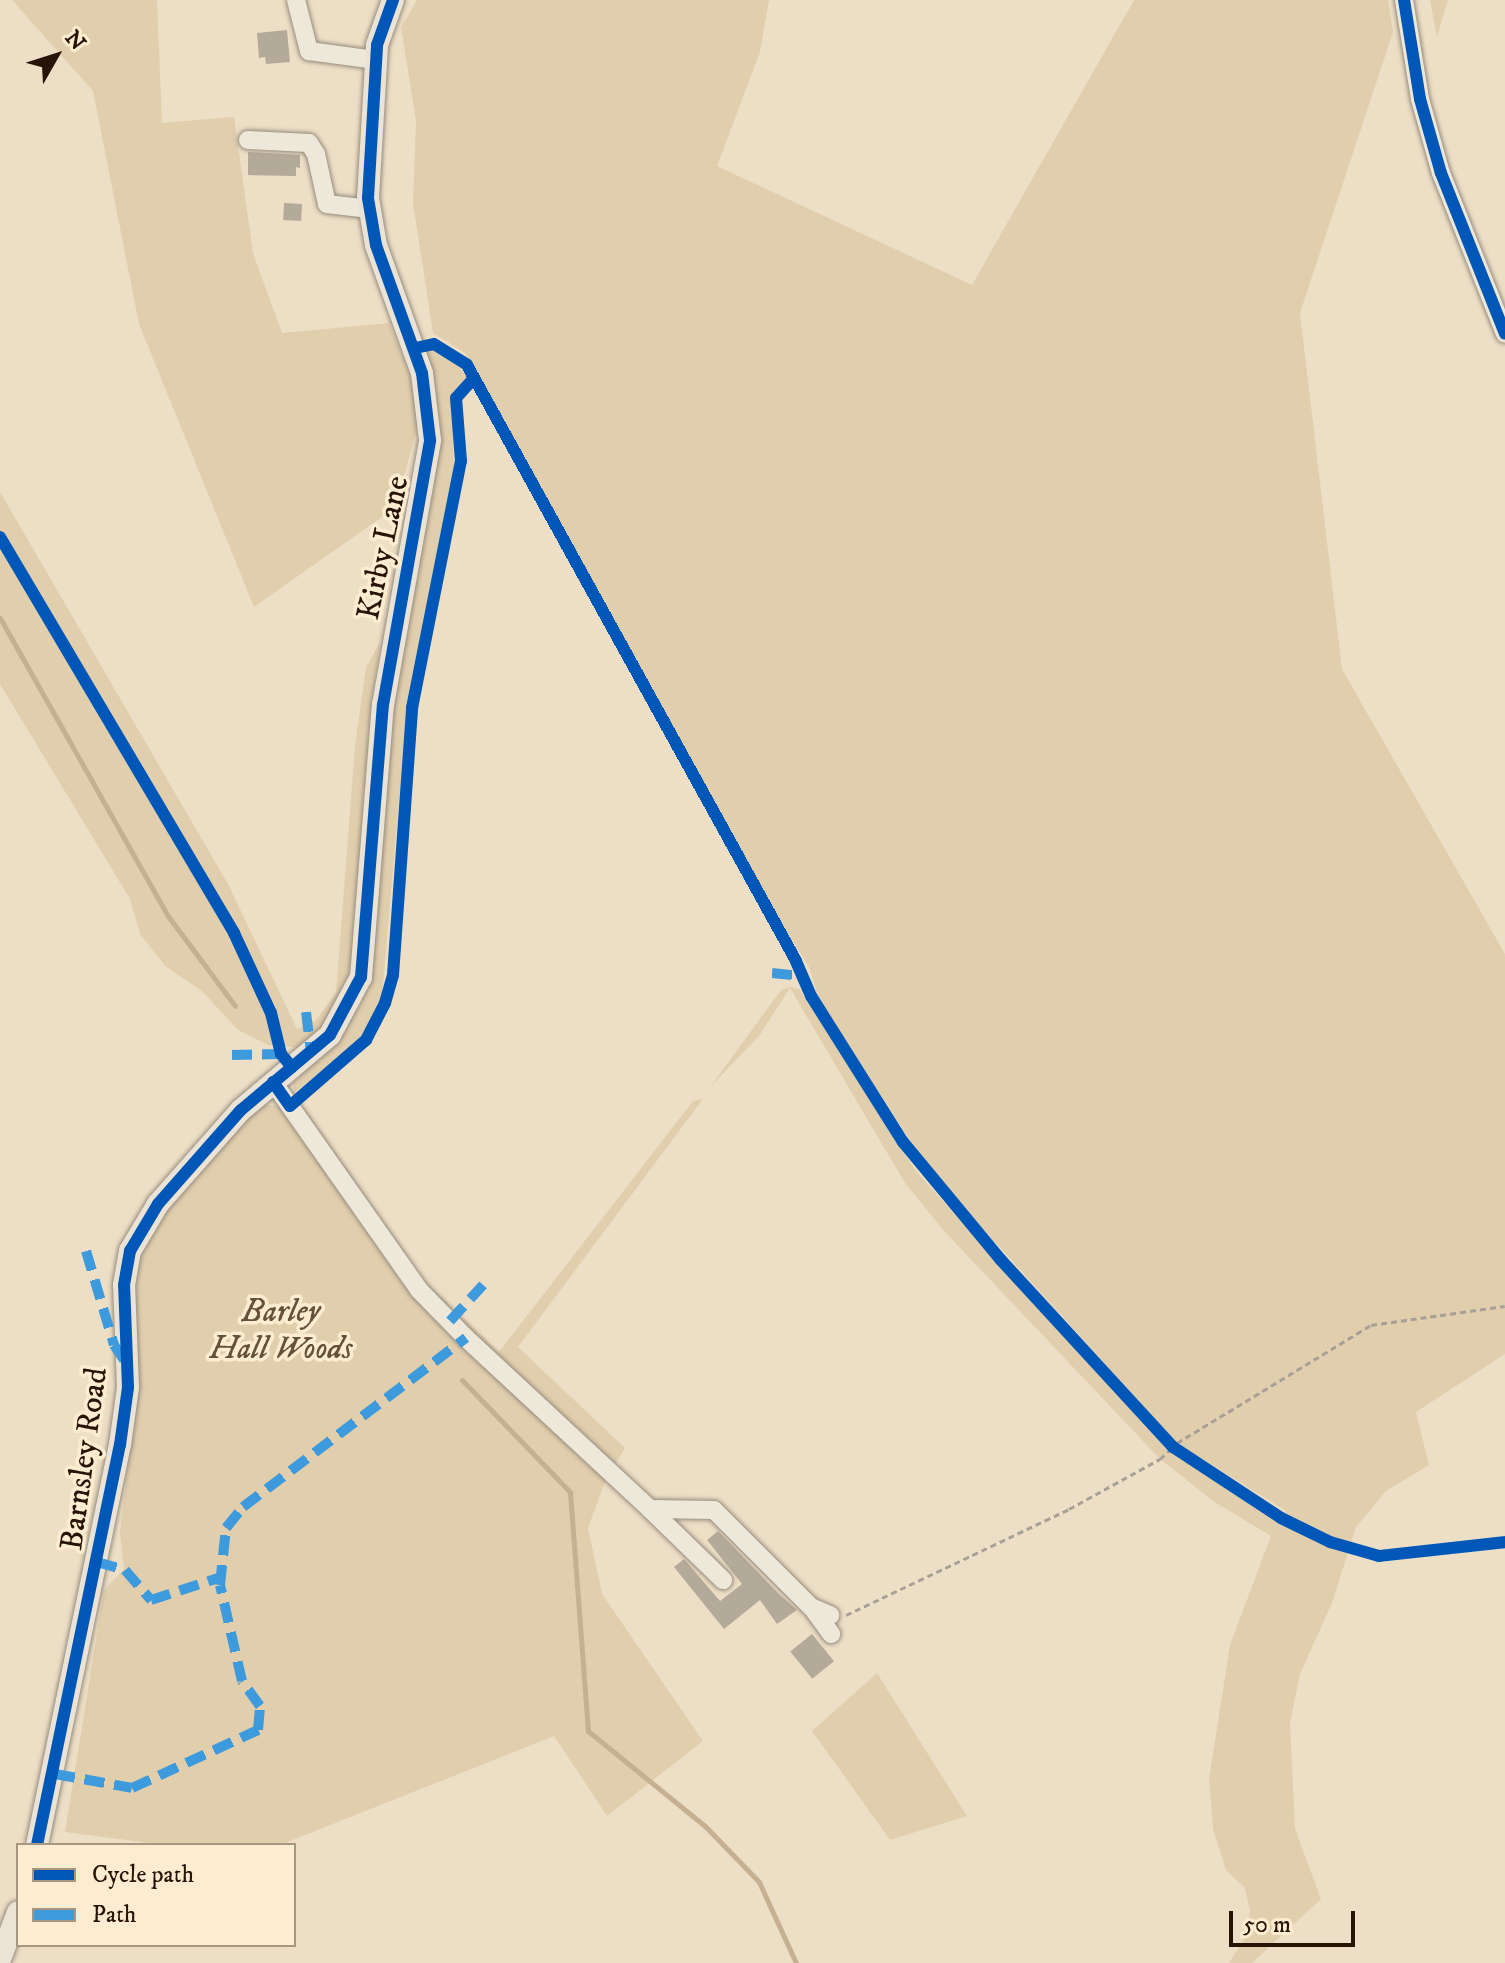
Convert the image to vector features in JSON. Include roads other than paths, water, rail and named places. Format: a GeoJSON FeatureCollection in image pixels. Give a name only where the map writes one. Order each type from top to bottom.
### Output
{"type":"FeatureCollection","features":[{"type":"Feature","properties":{"kind":"main road","name":"Kirby Lane"},"geometry":{"type":"LineString","coordinates":[[273,1082],[330,1035],[361,977],[383,705],[429,453],[422,373],[376,245],[370,209],[376,60],[393,0]]}},
{"type":"Feature","properties":{"kind":"main road","name":"Barnsley Road"},"geometry":{"type":"LineString","coordinates":[[37,1843],[120,1445],[128,1387],[124,1285],[130,1251],[166,1194],[273,1082]]}},
{"type":"Feature","properties":{"kind":"main road"},"geometry":{"type":"LineString","coordinates":[[0,1959],[16,1917]]}},
{"type":"Feature","properties":{"kind":"street"},"geometry":{"type":"LineString","coordinates":[[296,0],[309,51],[376,60]]}},
{"type":"Feature","properties":{"kind":"street"},"geometry":{"type":"LineString","coordinates":[[1404,0],[1420,99],[1441,173],[1505,334]]}},
{"type":"Feature","properties":{"kind":"street"},"geometry":{"type":"LineString","coordinates":[[248,140],[309,143],[316,154],[327,204],[370,209]]}},
{"type":"Feature","properties":{"kind":"street"},"geometry":{"type":"LineString","coordinates":[[273,1082],[419,1290],[723,1580]]}},
{"type":"Feature","properties":{"kind":"street"},"geometry":{"type":"LineString","coordinates":[[650,1509],[714,1510],[831,1625]]}},
{"type":"Feature","properties":{"kind":"waterway"},"geometry":{"type":"LineString","coordinates":[[0,618],[168,916],[235,1006]]}},
{"type":"Feature","properties":{"kind":"waterway"},"geometry":{"type":"LineString","coordinates":[[462,1380],[570,1492],[588,1731],[705,1826],[759,1882],[796,1963]]}},
{"type":"Feature","properties":{"kind":"park label","name":"Barley Hall Woods"},"geometry":{"type":"Point","coordinates":[281,1332]}}]}
